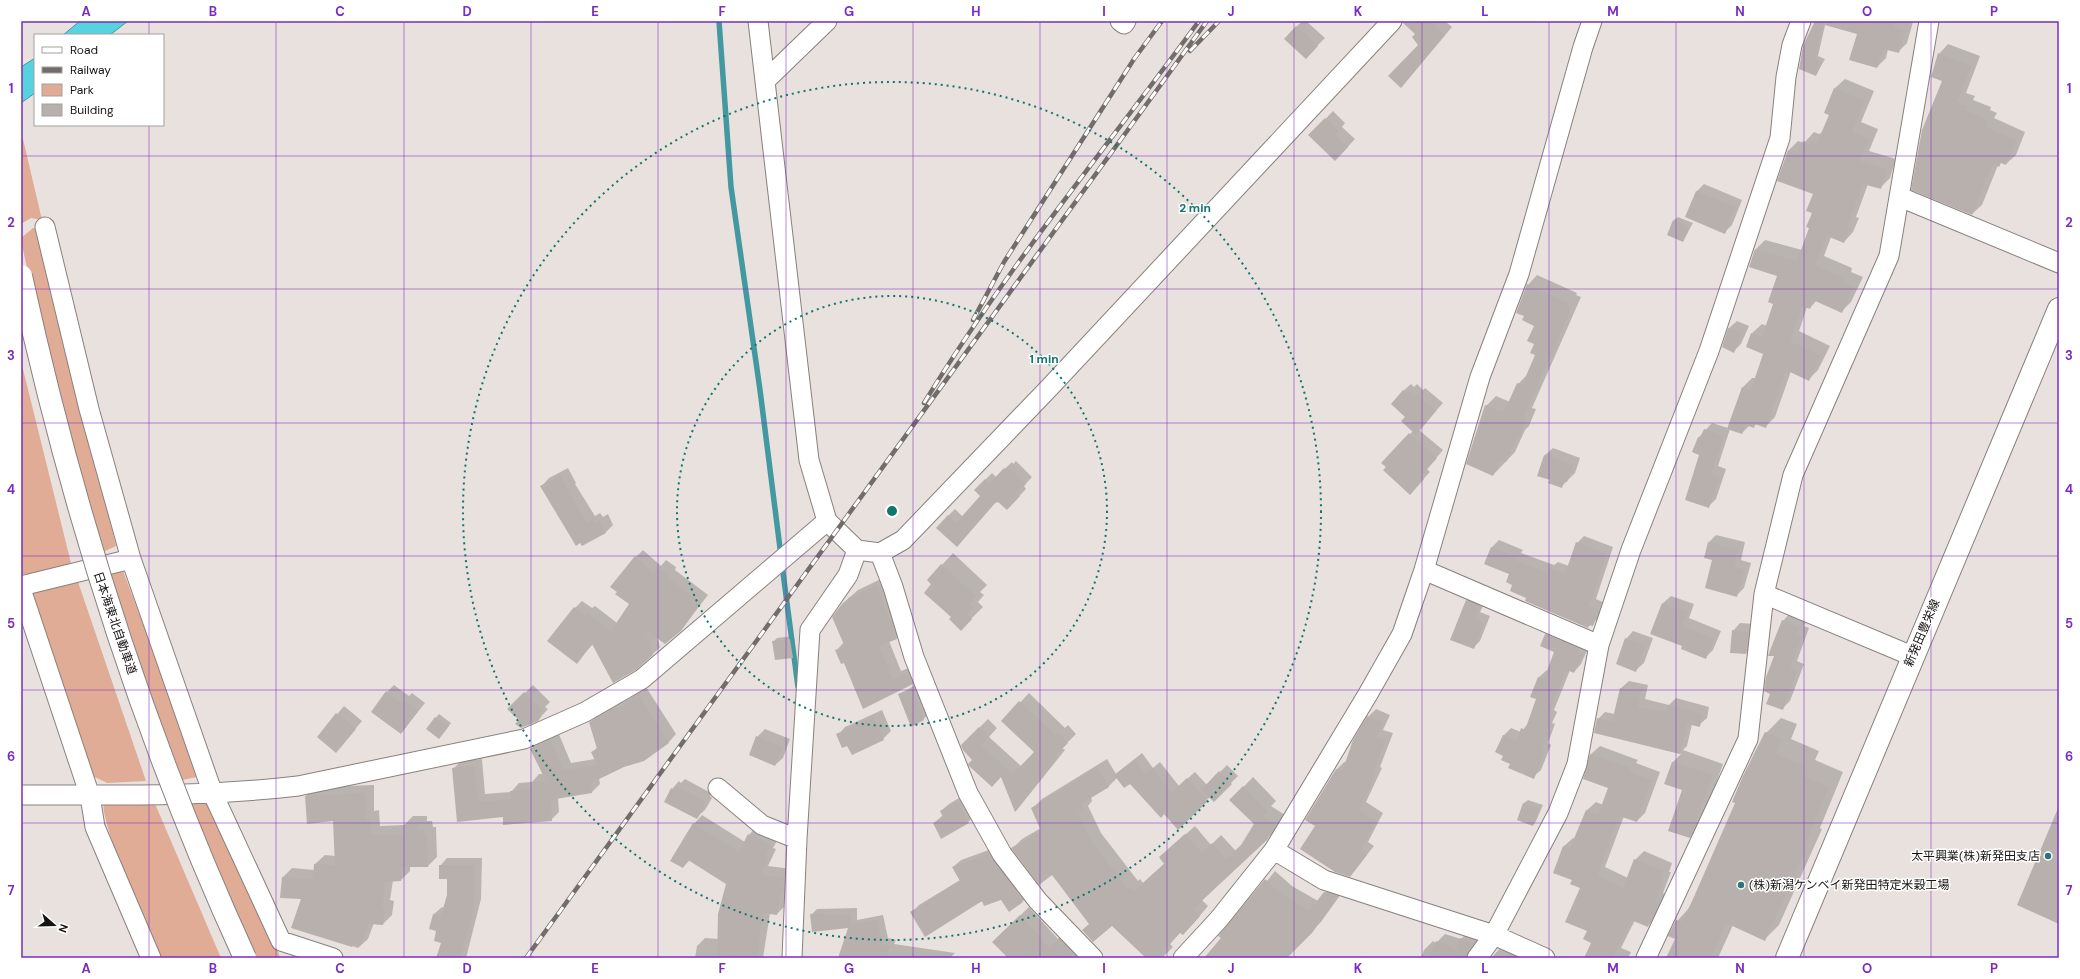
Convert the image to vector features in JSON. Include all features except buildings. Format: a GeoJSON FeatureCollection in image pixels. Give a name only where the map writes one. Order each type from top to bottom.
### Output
{"type":"FeatureCollection","features":[{"type":"Feature","properties":{"kind":"main road","name":"日本海東北自動車道"},"geometry":{"type":"LineString","coordinates":[[21,276],[38,357],[89,546],[155,739],[202,860],[245,958]]}},
{"type":"Feature","properties":{"kind":"main road","name":"新発田豊栄線"},"geometry":{"type":"LineString","coordinates":[[1787,958],[1912,656],[2059,309]]}},
{"type":"Feature","properties":{"kind":"main road","name":"日本海東北自動車道"},"geometry":{"type":"LineString","coordinates":[[21,341],[57,485],[99,622],[138,738],[196,883],[230,958]]}},
{"type":"Feature","properties":{"kind":"street"},"geometry":{"type":"LineString","coordinates":[[758,21],[809,460],[827,521],[869,552],[893,587],[914,657],[968,793],[1002,854],[1038,901],[1093,958]]}},
{"type":"Feature","properties":{"kind":"street"},"geometry":{"type":"LineString","coordinates":[[766,81],[827,21]]}},
{"type":"Feature","properties":{"kind":"street"},"geometry":{"type":"LineString","coordinates":[[1120,21],[1124,24],[1126,21]]}},
{"type":"Feature","properties":{"kind":"street"},"geometry":{"type":"LineString","coordinates":[[792,958],[797,839],[810,630],[848,575],[869,552],[903,540],[1392,21]]}},
{"type":"Feature","properties":{"kind":"street"},"geometry":{"type":"LineString","coordinates":[[1183,958],[1219,918],[1274,850],[1368,694],[1402,634],[1424,570],[1480,377],[1519,274],[1583,47],[1592,21]]}},
{"type":"Feature","properties":{"kind":"street"},"geometry":{"type":"LineString","coordinates":[[1477,958],[1494,935],[1558,813],[1577,764],[1599,645],[1631,550],[1709,351],[1780,138],[1786,77],[1792,45],[1801,21]]}},
{"type":"Feature","properties":{"kind":"street"},"geometry":{"type":"LineString","coordinates":[[1646,958],[1748,739],[1764,594],[1793,475],[1889,256],[1929,21]]}},
{"type":"Feature","properties":{"kind":"street"},"geometry":{"type":"LineString","coordinates":[[1900,197],[2059,263]]}},
{"type":"Feature","properties":{"kind":"street"},"geometry":{"type":"LineString","coordinates":[[45,227],[89,409],[131,559],[213,794],[290,958]]}},
{"type":"Feature","properties":{"kind":"street"},"geometry":{"type":"LineString","coordinates":[[21,796],[213,794],[298,786],[524,739],[584,712],[642,680],[827,521]]}},
{"type":"Feature","properties":{"kind":"street"},"geometry":{"type":"LineString","coordinates":[[21,586],[131,559]]}},
{"type":"Feature","properties":{"kind":"street"},"geometry":{"type":"LineString","coordinates":[[1424,570],[1599,645]]}},
{"type":"Feature","properties":{"kind":"street"},"geometry":{"type":"LineString","coordinates":[[21,590],[90,796],[95,827],[151,958]]}},
{"type":"Feature","properties":{"kind":"street"},"geometry":{"type":"LineString","coordinates":[[1764,594],[1912,656]]}},
{"type":"Feature","properties":{"kind":"street"},"geometry":{"type":"LineString","coordinates":[[718,788],[762,825],[797,839]]}},
{"type":"Feature","properties":{"kind":"street"},"geometry":{"type":"LineString","coordinates":[[1274,850],[1324,880],[1494,935],[1545,958]]}},
{"type":"Feature","properties":{"kind":"street"},"geometry":{"type":"LineString","coordinates":[[281,941],[333,958]]}},
{"type":"Feature","properties":{"kind":"green space"},"geometry":{"type":"Polygon","coordinates":[[[21,138],[23,139],[42,220],[31,218],[21,224],[21,138]]]}},
{"type":"Feature","properties":{"kind":"green space"},"geometry":{"type":"Polygon","coordinates":[[[33,228],[40,230],[116,546],[101,553],[54,387],[21,241],[21,238],[33,228]]]}},
{"type":"Feature","properties":{"kind":"green space"},"geometry":{"type":"Polygon","coordinates":[[[21,361],[71,563],[36,576],[21,574],[21,361]]]}},
{"type":"Feature","properties":{"kind":"green space"},"geometry":{"type":"Polygon","coordinates":[[[121,566],[201,776],[178,781],[105,570],[121,566]]]}},
{"type":"Feature","properties":{"kind":"green space"},"geometry":{"type":"Polygon","coordinates":[[[76,576],[146,781],[107,783],[93,776],[29,598],[35,589],[76,576]]]}},
{"type":"Feature","properties":{"kind":"green space"},"geometry":{"type":"Polygon","coordinates":[[[153,799],[221,958],[159,958],[153,946],[132,895],[108,828],[104,812],[104,803],[153,799]]]}},
{"type":"Feature","properties":{"kind":"green space"},"geometry":{"type":"Polygon","coordinates":[[[185,799],[210,800],[276,945],[280,958],[255,958],[185,799]]]}},
{"type":"Feature","properties":{"kind":"water"},"geometry":{"type":"Polygon","coordinates":[[[80,21],[128,21],[111,34],[64,34],[80,21]]]}},
{"type":"Feature","properties":{"kind":"water"},"geometry":{"type":"Polygon","coordinates":[[[34,59],[34,94],[21,103],[21,67],[34,59]]]}},
{"type":"Feature","properties":{"kind":"waterway"},"geometry":{"type":"LineString","coordinates":[[719,21],[731,187],[760,390],[781,556]]}},
{"type":"Feature","properties":{"kind":"waterway"},"geometry":{"type":"LineString","coordinates":[[782,565],[798,687]]}},
{"type":"Feature","properties":{"kind":"railway"},"geometry":{"type":"LineString","coordinates":[[973,320],[1004,262],[1134,59],[1162,21]]}},
{"type":"Feature","properties":{"kind":"railway"},"geometry":{"type":"LineString","coordinates":[[924,403],[988,305],[1057,209],[1199,21]]}},
{"type":"Feature","properties":{"kind":"railway"},"geometry":{"type":"LineString","coordinates":[[526,958],[1207,21]]}},
{"type":"Feature","properties":{"kind":"railway"},"geometry":{"type":"LineString","coordinates":[[1190,51],[1219,21]]}},
{"type":"Feature","properties":{"kind":"place","name":"太平興業(株)新発田支店"},"geometry":{"type":"Point","coordinates":[2048,856]}},
{"type":"Feature","properties":{"kind":"place","name":"(株)新潟ケンベイ新発田特定米穀工場"},"geometry":{"type":"Point","coordinates":[1741,885]}}]}
